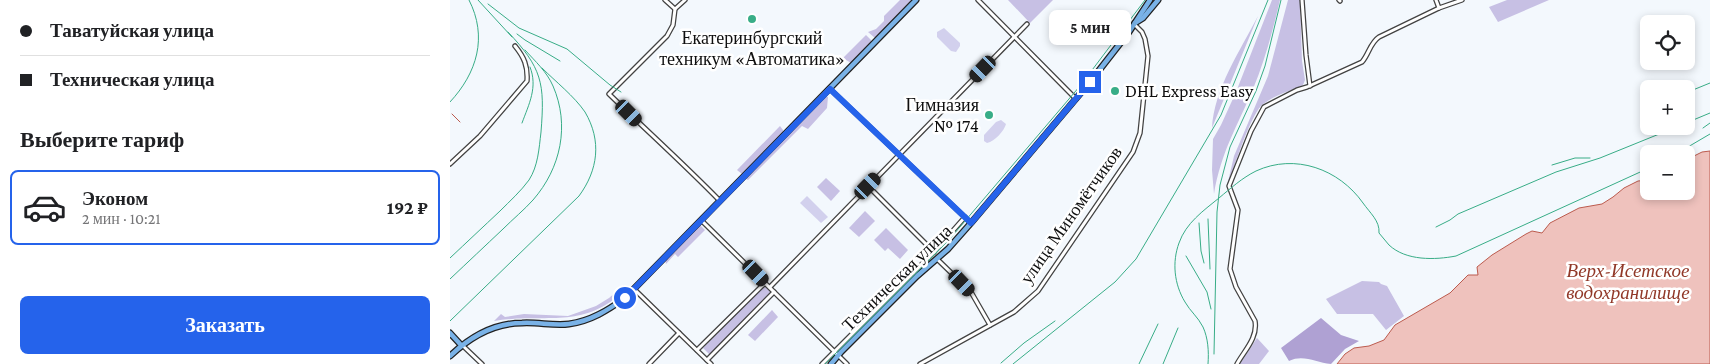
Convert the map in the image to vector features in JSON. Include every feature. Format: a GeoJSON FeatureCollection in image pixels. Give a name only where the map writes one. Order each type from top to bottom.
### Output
{"type":"FeatureCollection","features":[{"type":"Feature","properties":{"kind":"main road"},"geometry":{"type":"LineString","coordinates":[[450,356],[461,345],[484,332],[506,324],[569,324],[604,313],[625,298],[916,0]]}},
{"type":"Feature","properties":{"kind":"main road","name":"Техническая улица"},"geometry":{"type":"LineString","coordinates":[[831,364],[836,354],[917,276],[948,249],[971,223],[1077,99],[1150,0]]}},
{"type":"Feature","properties":{"kind":"main road"},"geometry":{"type":"LineString","coordinates":[[1134,24],[1143,18],[1158,0]]}},
{"type":"Feature","properties":{"kind":"main road"},"geometry":{"type":"LineString","coordinates":[[450,333],[461,345]]}},
{"type":"Feature","properties":{"kind":"street"},"geometry":{"type":"LineString","coordinates":[[665,0],[675,9]]}},
{"type":"Feature","properties":{"kind":"street"},"geometry":{"type":"LineString","coordinates":[[684,0],[675,9],[673,25],[667,36],[609,94],[689,169],[720,201]]}},
{"type":"Feature","properties":{"kind":"street"},"geometry":{"type":"LineString","coordinates":[[978,0],[1077,99]]}},
{"type":"Feature","properties":{"kind":"street"},"geometry":{"type":"LineString","coordinates":[[1302,0],[1310,86]]}},
{"type":"Feature","properties":{"kind":"street"},"geometry":{"type":"LineString","coordinates":[[1436,0],[1439,8]]}},
{"type":"Feature","properties":{"kind":"street"},"geometry":{"type":"LineString","coordinates":[[1237,364],[1253,338],[1256,329],[1230,270],[1238,210],[1229,186],[1251,131],[1264,107],[1297,90],[1362,62],[1373,42],[1379,37],[1439,8],[1462,0]]}},
{"type":"Feature","properties":{"kind":"street"},"geometry":{"type":"LineString","coordinates":[[770,287],[1027,24]]}},
{"type":"Feature","properties":{"kind":"street","name":"улица Миномётчиков"},"geometry":{"type":"LineString","coordinates":[[920,364],[1014,312],[1038,291],[1132,152],[1140,132],[1148,60],[1145,39],[1142,32],[1134,24]]}},
{"type":"Feature","properties":{"kind":"street"},"geometry":{"type":"LineString","coordinates":[[450,164],[480,136],[527,81],[528,70],[523,56],[515,46]]}},
{"type":"Feature","properties":{"kind":"street"},"geometry":{"type":"LineString","coordinates":[[830,89],[971,223]]}},
{"type":"Feature","properties":{"kind":"street"},"geometry":{"type":"LineString","coordinates":[[868,186],[934,252]]}},
{"type":"Feature","properties":{"kind":"street"},"geometry":{"type":"LineString","coordinates":[[822,364],[836,354],[965,217]]}},
{"type":"Feature","properties":{"kind":"street"},"geometry":{"type":"LineString","coordinates":[[701,220],[847,364]]}},
{"type":"Feature","properties":{"kind":"street"},"geometry":{"type":"LineString","coordinates":[[936,259],[971,292],[990,324]]}},
{"type":"Feature","properties":{"kind":"street"},"geometry":{"type":"LineString","coordinates":[[697,350],[765,283]]}},
{"type":"Feature","properties":{"kind":"street"},"geometry":{"type":"LineString","coordinates":[[634,289],[712,364]]}},
{"type":"Feature","properties":{"kind":"street"},"geometry":{"type":"LineString","coordinates":[[707,360],[774,292]]}},
{"type":"Feature","properties":{"kind":"street"},"geometry":{"type":"LineString","coordinates":[[649,364],[679,333]]}},
{"type":"Feature","properties":{"kind":"street"},"geometry":{"type":"LineString","coordinates":[[461,345],[482,364]]}},
{"type":"Feature","properties":{"kind":"shaded area"},"geometry":{"type":"Polygon","coordinates":[[[900,0],[912,0],[875,38],[868,32],[876,29],[884,21],[884,16],[900,0]]]}},
{"type":"Feature","properties":{"kind":"shaded area"},"geometry":{"type":"Polygon","coordinates":[[[1008,0],[1053,0],[1030,23],[1008,0]]]}},
{"type":"Feature","properties":{"kind":"shaded area"},"geometry":{"type":"Polygon","coordinates":[[[1272,0],[1280,0],[1268,45],[1253,89],[1225,152],[1214,194],[1212,170],[1213,139],[1236,92],[1272,0]]]}},
{"type":"Feature","properties":{"kind":"shaded area"},"geometry":{"type":"Polygon","coordinates":[[[1288,0],[1300,0],[1302,61],[1305,80],[1303,85],[1275,97],[1261,106],[1256,112],[1227,186],[1234,156],[1268,76],[1288,0]]]}},
{"type":"Feature","properties":{"kind":"shaded area"},"geometry":{"type":"Polygon","coordinates":[[[1507,0],[1549,0],[1498,22],[1489,7],[1507,0]]]}},
{"type":"Feature","properties":{"kind":"shaded area"},"geometry":{"type":"Polygon","coordinates":[[[1258,16],[1212,128],[1218,99],[1229,70],[1258,16]]]}},
{"type":"Feature","properties":{"kind":"shaded area"},"geometry":{"type":"Polygon","coordinates":[[[944,28],[960,43],[956,52],[951,51],[937,37],[937,32],[944,28]]]}},
{"type":"Feature","properties":{"kind":"shaded area"},"geometry":{"type":"Polygon","coordinates":[[[866,35],[871,42],[851,63],[843,58],[866,35]]]}},
{"type":"Feature","properties":{"kind":"shaded area"},"geometry":{"type":"Polygon","coordinates":[[[826,96],[828,97],[827,108],[808,129],[802,126],[748,180],[746,179],[826,96]]]}},
{"type":"Feature","properties":{"kind":"shaded area"},"geometry":{"type":"Polygon","coordinates":[[[1001,120],[1006,124],[1001,133],[990,142],[984,141],[984,135],[996,122],[1001,120]]]}},
{"type":"Feature","properties":{"kind":"shaded area"},"geometry":{"type":"Polygon","coordinates":[[[780,126],[783,132],[742,174],[737,170],[780,126]]]}},
{"type":"Feature","properties":{"kind":"shaded area"},"geometry":{"type":"Polygon","coordinates":[[[826,178],[840,191],[831,201],[817,187],[826,178]]]}},
{"type":"Feature","properties":{"kind":"shaded area"},"geometry":{"type":"Polygon","coordinates":[[[807,196],[828,217],[821,223],[800,203],[807,196]]]}},
{"type":"Feature","properties":{"kind":"shaded area"},"geometry":{"type":"Polygon","coordinates":[[[865,211],[875,221],[859,237],[849,228],[865,211]]]}},
{"type":"Feature","properties":{"kind":"shaded area"},"geometry":{"type":"Polygon","coordinates":[[[700,225],[705,230],[678,257],[675,254],[666,264],[665,260],[700,225]]]}},
{"type":"Feature","properties":{"kind":"shaded area"},"geometry":{"type":"Polygon","coordinates":[[[886,228],[908,250],[900,259],[888,248],[885,251],[874,240],[886,228]]]}},
{"type":"Feature","properties":{"kind":"shaded area"},"geometry":{"type":"Polygon","coordinates":[[[1362,281],[1379,282],[1387,286],[1404,316],[1386,330],[1373,314],[1337,314],[1326,299],[1362,281]]]}},
{"type":"Feature","properties":{"kind":"shaded area"},"geometry":{"type":"Polygon","coordinates":[[[624,285],[629,286],[613,300],[597,310],[581,315],[565,317],[494,321],[501,314],[505,317],[524,314],[568,316],[596,306],[624,285]]]}},
{"type":"Feature","properties":{"kind":"shaded area"},"geometry":{"type":"Polygon","coordinates":[[[765,285],[772,291],[710,355],[703,348],[765,285]]]}},
{"type":"Feature","properties":{"kind":"shaded area"},"geometry":{"type":"Polygon","coordinates":[[[772,310],[778,317],[755,341],[748,335],[772,310]]]}},
{"type":"Feature","properties":{"kind":"shaded area"},"geometry":{"type":"Polygon","coordinates":[[[1321,318],[1341,335],[1359,341],[1345,349],[1331,364],[1300,358],[1289,361],[1281,348],[1321,318]]]}},
{"type":"Feature","properties":{"kind":"shaded area"},"geometry":{"type":"Polygon","coordinates":[[[1257,338],[1269,351],[1259,364],[1240,364],[1257,338]]]}},
{"type":"Feature","properties":{"kind":"water","name":"Верх-Исетское водохранилище"},"geometry":{"type":"Polygon","coordinates":[[[1710,151],[1710,364],[1337,364],[1345,354],[1354,348],[1369,346],[1384,340],[1395,325],[1450,293],[1468,275],[1478,275],[1477,267],[1492,255],[1532,231],[1542,233],[1550,223],[1579,208],[1602,204],[1624,188],[1640,181],[1640,200],[1695,200],[1695,156],[1710,151]]]}},
{"type":"Feature","properties":{"kind":"waterway"},"geometry":{"type":"LineString","coordinates":[[452,114],[460,122]]}},
{"type":"Feature","properties":{"kind":"tram line"},"geometry":{"type":"LineString","coordinates":[[825,364],[948,241],[1080,86],[1145,0]]}},
{"type":"Feature","properties":{"kind":"railway"},"geometry":{"type":"LineString","coordinates":[[450,102],[467,79],[477,54],[478,27],[469,0]]}},
{"type":"Feature","properties":{"kind":"railway"},"geometry":{"type":"LineString","coordinates":[[478,0],[512,37]]}},
{"type":"Feature","properties":{"kind":"railway"},"geometry":{"type":"LineString","coordinates":[[1013,364],[1115,282],[1136,259],[1221,115],[1268,0]]}},
{"type":"Feature","properties":{"kind":"railway"},"geometry":{"type":"LineString","coordinates":[[1214,354],[1217,212],[1220,185],[1230,147],[1256,91],[1265,66],[1281,0]]}},
{"type":"Feature","properties":{"kind":"railway"},"geometry":{"type":"LineString","coordinates":[[488,4],[519,28],[567,49],[621,92]]}},
{"type":"Feature","properties":{"kind":"railway"},"geometry":{"type":"LineString","coordinates":[[450,258],[519,192],[532,175],[536,163],[542,115],[539,77],[528,56],[508,32]]}},
{"type":"Feature","properties":{"kind":"railway"},"geometry":{"type":"LineString","coordinates":[[517,34],[560,61]]}},
{"type":"Feature","properties":{"kind":"railway"},"geometry":{"type":"LineString","coordinates":[[450,279],[533,200],[543,188],[556,160],[562,131],[558,101],[548,76],[525,50]]}},
{"type":"Feature","properties":{"kind":"railway"},"geometry":{"type":"LineString","coordinates":[[522,123],[533,88],[530,67]]}},
{"type":"Feature","properties":{"kind":"railway"},"geometry":{"type":"LineString","coordinates":[[450,321],[579,196],[594,166],[596,144],[585,112],[576,100],[542,68]]}},
{"type":"Feature","properties":{"kind":"railway"},"geometry":{"type":"LineString","coordinates":[[1695,89],[1710,83]]}},
{"type":"Feature","properties":{"kind":"railway"},"geometry":{"type":"LineString","coordinates":[[1695,119],[1710,113]]}},
{"type":"Feature","properties":{"kind":"railway"},"geometry":{"type":"LineString","coordinates":[[1703,128],[1710,123]]}},
{"type":"Feature","properties":{"kind":"railway"},"geometry":{"type":"LineString","coordinates":[[1691,145],[1710,134]]}},
{"type":"Feature","properties":{"kind":"railway"},"geometry":{"type":"LineString","coordinates":[[1436,227],[1458,214],[1556,172],[1600,158],[1657,135]]}},
{"type":"Feature","properties":{"kind":"railway"},"geometry":{"type":"LineString","coordinates":[[1552,165],[1575,158],[1590,158]]}},
{"type":"Feature","properties":{"kind":"railway"},"geometry":{"type":"LineString","coordinates":[[1208,364],[1208,345],[1205,331],[1185,302],[1178,288],[1175,258],[1182,236],[1196,218],[1237,183],[1256,171],[1271,166],[1301,164],[1329,173],[1353,191],[1374,217],[1379,233],[1389,245],[1404,254],[1421,258],[1456,256],[1640,172]]}},
{"type":"Feature","properties":{"kind":"railway"},"geometry":{"type":"LineString","coordinates":[[1208,219],[1210,269]]}},
{"type":"Feature","properties":{"kind":"railway"},"geometry":{"type":"LineString","coordinates":[[1199,223],[1204,263]]}},
{"type":"Feature","properties":{"kind":"railway"},"geometry":{"type":"LineString","coordinates":[[1186,256],[1207,292],[1211,309]]}},
{"type":"Feature","properties":{"kind":"railway"},"geometry":{"type":"LineString","coordinates":[[1001,363],[1024,343],[1055,321]]}},
{"type":"Feature","properties":{"kind":"railway"},"geometry":{"type":"LineString","coordinates":[[1139,364],[1158,324]]}},
{"type":"Feature","properties":{"kind":"railway"},"geometry":{"type":"LineString","coordinates":[[1163,364],[1178,328]]}},
{"type":"Feature","properties":{"kind":"place","name":"Екатеринбургский техникум «Автоматика»"},"geometry":{"type":"Point","coordinates":[752,19]}},
{"type":"Feature","properties":{"kind":"place","name":"DHL Express Easy"},"geometry":{"type":"Point","coordinates":[1115,91]}},
{"type":"Feature","properties":{"kind":"place","name":"Гимназия № 174"},"geometry":{"type":"Point","coordinates":[989,115]}},
{"type":"Feature","properties":{"kind":"route"},"geometry":{"type":"LineString","coordinates":[[625,298],[830,89],[971,223],[1090,82]]}}]}
